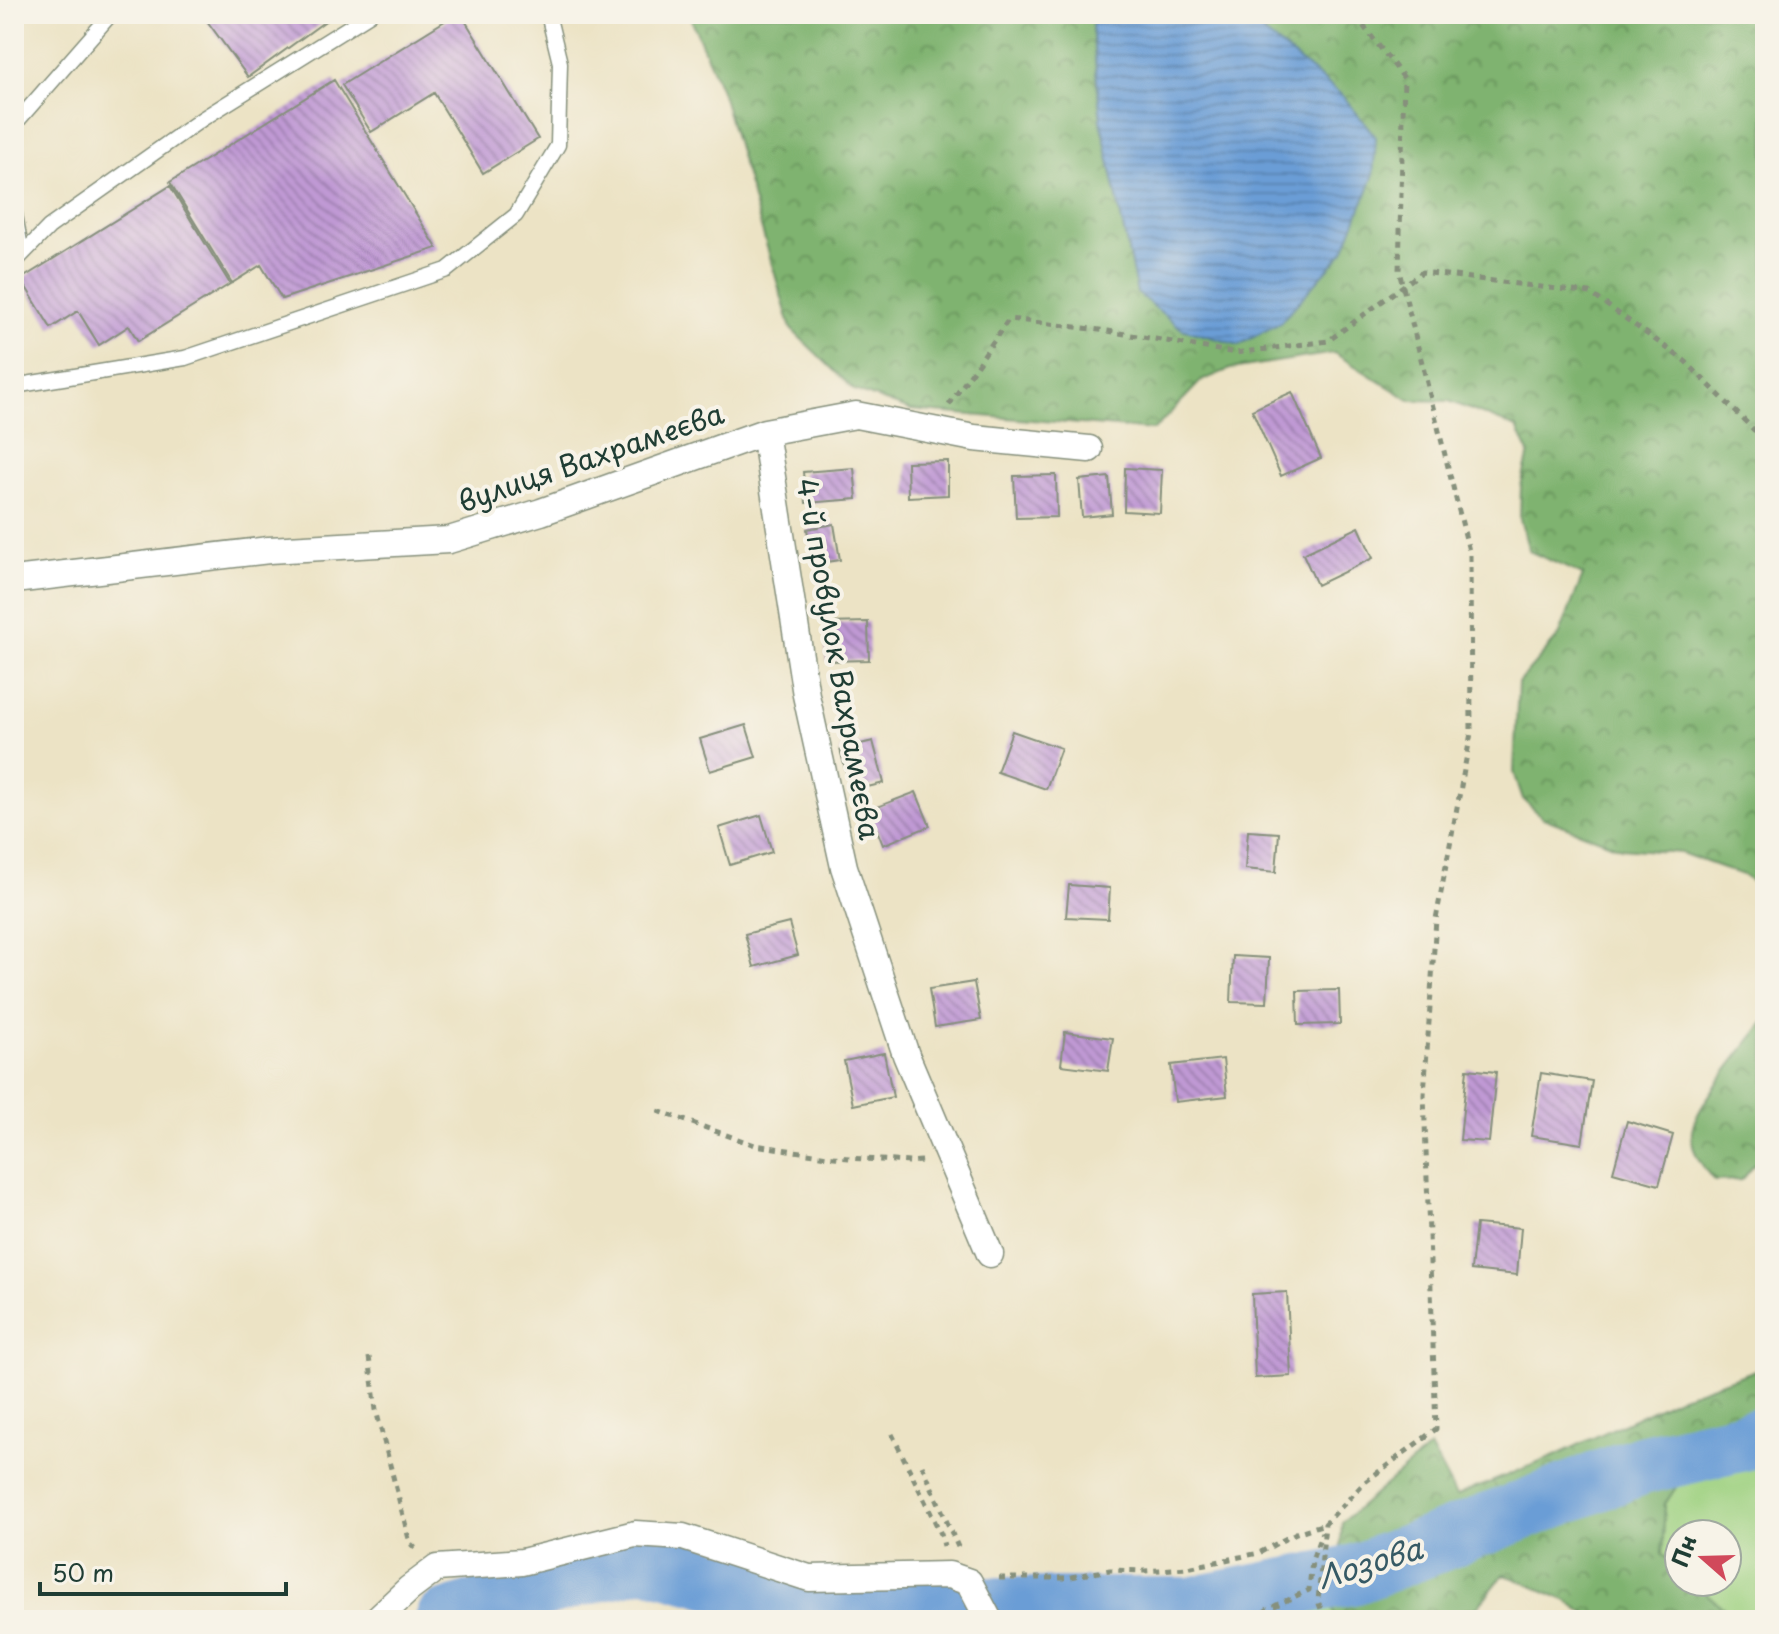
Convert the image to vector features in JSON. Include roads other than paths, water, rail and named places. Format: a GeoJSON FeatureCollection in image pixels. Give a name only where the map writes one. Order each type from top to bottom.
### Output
{"type":"FeatureCollection","features":[{"type":"Feature","properties":{"kind":"street","name":"вулиця Вахрамеєва"},"geometry":{"type":"LineString","coordinates":[[14,580],[269,550],[449,540],[541,512],[765,432],[856,415],[974,438],[1089,449]]}},
{"type":"Feature","properties":{"kind":"street","name":"4-й провулок Вахрамеєва"},"geometry":{"type":"LineString","coordinates":[[765,432],[806,695],[844,867],[906,1055],[990,1254]]}},
{"type":"Feature","properties":{"kind":"street"},"geometry":{"type":"LineString","coordinates":[[376,1620],[437,1568],[522,1562],[635,1534],[683,1537],[809,1578],[974,1598]]}},
{"type":"Feature","properties":{"kind":"lane"},"geometry":{"type":"LineString","coordinates":[[14,125],[111,14]]}},
{"type":"Feature","properties":{"kind":"lane"},"geometry":{"type":"LineString","coordinates":[[18,259],[49,227],[202,119],[370,14]]}},
{"type":"Feature","properties":{"kind":"lane"},"geometry":{"type":"LineString","coordinates":[[14,386],[185,358],[447,270],[516,215],[558,145],[560,63],[548,14]]}},
{"type":"Feature","properties":{"kind":"lane"},"geometry":{"type":"LineString","coordinates":[[14,209],[18,259]]}},
{"type":"Feature","properties":{"kind":"water"},"geometry":{"type":"Polygon","coordinates":[[[1095,14],[1241,14],[1343,96],[1376,137],[1373,177],[1344,251],[1280,323],[1239,345],[1182,329],[1137,293],[1101,122],[1092,26],[1095,14]]]}},
{"type":"Feature","properties":{"kind":"waterway","name":"Лозова"},"geometry":{"type":"LineString","coordinates":[[445,1620],[554,1584],[643,1560],[761,1592],[898,1607],[1190,1607],[1356,1574],[1641,1465],[1765,1436]]}}]}
